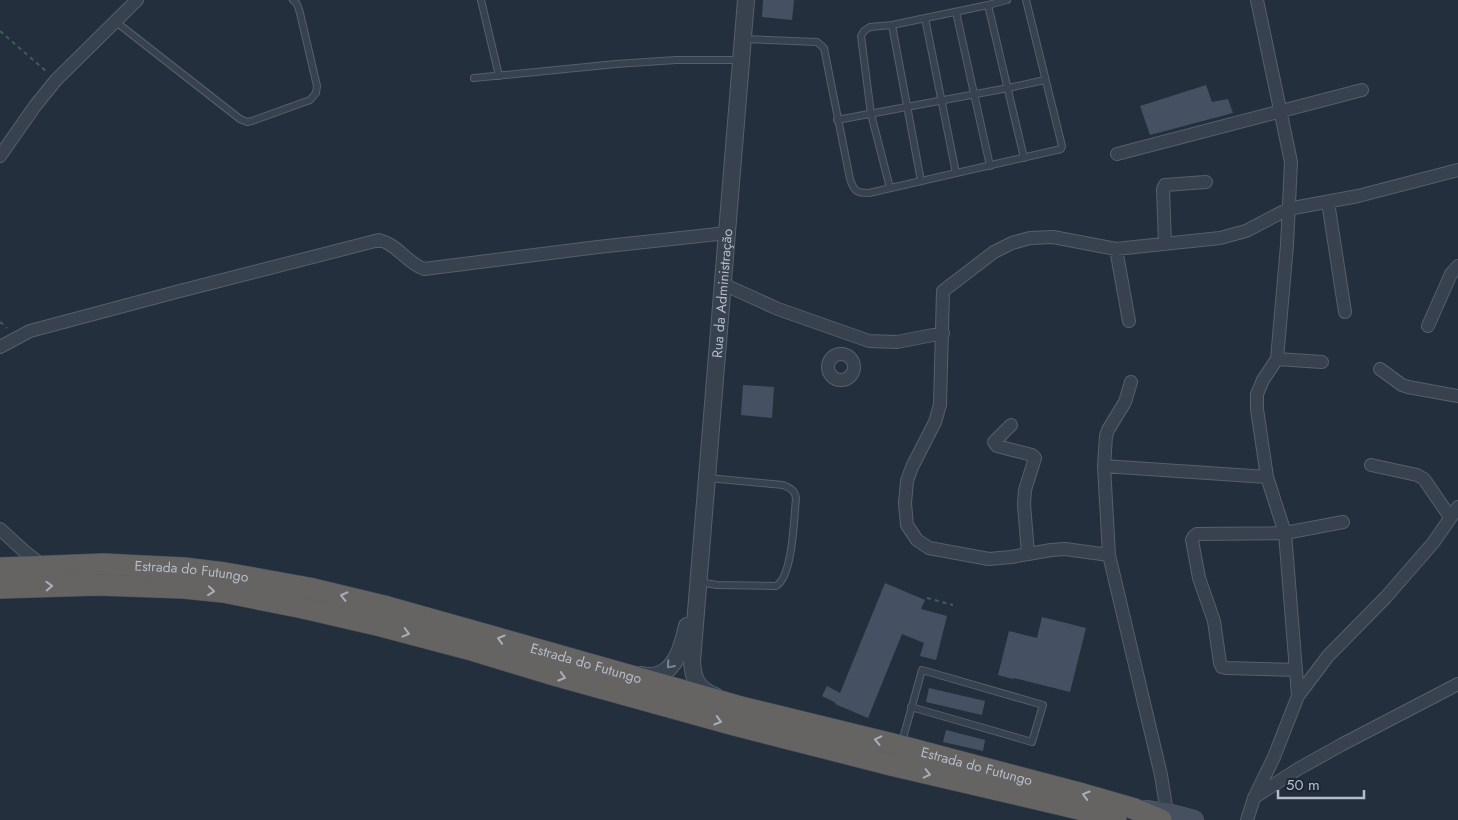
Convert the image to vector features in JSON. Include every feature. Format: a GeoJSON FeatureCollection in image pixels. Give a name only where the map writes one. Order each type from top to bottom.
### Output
{"type":"FeatureCollection","features":[{"type":"Feature","properties":{"kind":"highway","name":"Estrada do Futungo"},"geometry":{"type":"LineString","coordinates":[[0,568],[103,564],[184,568],[309,588],[388,607],[745,708],[901,746],[1124,814]]}},
{"type":"Feature","properties":{"kind":"highway","name":"Estrada do Futungo"},"geometry":{"type":"LineString","coordinates":[[0,588],[98,585],[184,588],[223,592],[381,626],[739,727],[891,765],[1084,810],[1164,817]]}},
{"type":"Feature","properties":{"kind":"main road"},"geometry":{"type":"LineString","coordinates":[[1164,817],[1194,820]]}},
{"type":"Feature","properties":{"kind":"street"},"geometry":{"type":"LineString","coordinates":[[0,156],[56,80],[137,0]]}},
{"type":"Feature","properties":{"kind":"street","name":"Rua da Administração"},"geometry":{"type":"LineString","coordinates":[[699,585],[746,0]]}},
{"type":"Feature","properties":{"kind":"street"},"geometry":{"type":"LineString","coordinates":[[1256,0],[1291,162],[1288,245],[1277,359],[1263,380],[1257,394],[1257,409],[1267,477],[1285,533],[1298,696]]}},
{"type":"Feature","properties":{"kind":"street"},"geometry":{"type":"LineString","coordinates":[[1117,154],[1362,90]]}},
{"type":"Feature","properties":{"kind":"street"},"geometry":{"type":"LineString","coordinates":[[1109,554],[1065,549],[989,558],[929,548],[917,540],[907,525],[905,503],[907,481],[935,422],[940,405],[943,291],[994,252],[1012,243],[1030,238],[1053,237],[1116,249],[1233,236],[1288,209],[1358,196],[1458,170]]}},
{"type":"Feature","properties":{"kind":"street"},"geometry":{"type":"LineString","coordinates":[[1164,244],[1162,193],[1165,186],[1206,182]]}},
{"type":"Feature","properties":{"kind":"street"},"geometry":{"type":"LineString","coordinates":[[1328,202],[1345,312]]}},
{"type":"Feature","properties":{"kind":"street"},"geometry":{"type":"LineString","coordinates":[[0,347],[30,330],[379,240],[387,242],[416,266],[424,269],[728,233]]}},
{"type":"Feature","properties":{"kind":"street"},"geometry":{"type":"LineString","coordinates":[[1116,249],[1129,321]]}},
{"type":"Feature","properties":{"kind":"street"},"geometry":{"type":"LineString","coordinates":[[1428,326],[1452,274],[1458,266]]}},
{"type":"Feature","properties":{"kind":"street"},"geometry":{"type":"LineString","coordinates":[[723,284],[778,309],[869,341],[897,342],[943,333]]}},
{"type":"Feature","properties":{"kind":"street"},"geometry":{"type":"LineString","coordinates":[[844,354],[850,335]]}},
{"type":"Feature","properties":{"kind":"street"},"geometry":{"type":"LineString","coordinates":[[1277,359],[1322,362]]}},
{"type":"Feature","properties":{"kind":"street"},"geometry":{"type":"LineString","coordinates":[[1380,369],[1402,385],[1458,396]]}},
{"type":"Feature","properties":{"kind":"street"},"geometry":{"type":"LineString","coordinates":[[1131,382],[1125,402],[1106,436],[1104,466],[1109,554],[1161,775],[1164,817]]}},
{"type":"Feature","properties":{"kind":"street"},"geometry":{"type":"LineString","coordinates":[[1011,425],[994,442],[995,444],[1032,455],[1035,458],[1025,490],[1024,504],[1028,554]]}},
{"type":"Feature","properties":{"kind":"street"},"geometry":{"type":"LineString","coordinates":[[1247,820],[1254,798],[1274,757],[1298,696],[1328,656],[1386,597],[1433,543],[1454,512],[1424,479],[1417,475],[1371,465]]}},
{"type":"Feature","properties":{"kind":"street"},"geometry":{"type":"LineString","coordinates":[[1104,466],[1267,477]]}},
{"type":"Feature","properties":{"kind":"street"},"geometry":{"type":"LineString","coordinates":[[1296,670],[1222,667],[1214,621],[1199,578],[1192,540],[1197,534],[1285,533],[1343,522]]}},
{"type":"Feature","properties":{"kind":"street"},"geometry":{"type":"LineString","coordinates":[[0,529],[42,565]]}},
{"type":"Feature","properties":{"kind":"street"},"geometry":{"type":"LineString","coordinates":[[624,674],[651,676],[660,674],[673,663],[681,647],[699,585]]}},
{"type":"Feature","properties":{"kind":"street"},"geometry":{"type":"LineString","coordinates":[[699,585],[692,672],[702,689],[745,708]]}},
{"type":"Feature","properties":{"kind":"street"},"geometry":{"type":"LineString","coordinates":[[1254,798],[1341,744],[1457,689]]}},
{"type":"Feature","properties":{"kind":"lane"},"geometry":{"type":"LineString","coordinates":[[116,22],[240,119],[247,122],[310,100],[316,93],[317,86],[300,13],[297,4],[293,0]]}},
{"type":"Feature","properties":{"kind":"lane"},"geometry":{"type":"LineString","coordinates":[[481,0],[499,76]]}},
{"type":"Feature","properties":{"kind":"lane"},"geometry":{"type":"LineString","coordinates":[[890,188],[871,114],[861,36],[864,31],[870,27],[892,25],[1007,0]]}},
{"type":"Feature","properties":{"kind":"lane"},"geometry":{"type":"LineString","coordinates":[[742,39],[817,42],[821,44],[824,48],[837,120],[853,189],[860,193],[869,193],[1061,149],[1062,146],[1026,0]]}},
{"type":"Feature","properties":{"kind":"lane"},"geometry":{"type":"LineString","coordinates":[[988,5],[1024,158]]}},
{"type":"Feature","properties":{"kind":"lane"},"geometry":{"type":"LineString","coordinates":[[956,12],[990,166]]}},
{"type":"Feature","properties":{"kind":"lane"},"geometry":{"type":"LineString","coordinates":[[925,18],[956,173]]}},
{"type":"Feature","properties":{"kind":"lane"},"geometry":{"type":"LineString","coordinates":[[892,25],[921,181]]}},
{"type":"Feature","properties":{"kind":"lane"},"geometry":{"type":"LineString","coordinates":[[474,78],[616,64],[676,60],[742,60]]}},
{"type":"Feature","properties":{"kind":"lane"},"geometry":{"type":"LineString","coordinates":[[837,120],[1045,80]]}},
{"type":"Feature","properties":{"kind":"lane"},"geometry":{"type":"LineString","coordinates":[[699,585],[776,586],[779,584],[786,571],[789,557],[796,498],[792,488],[783,485],[707,478]]}},
{"type":"Feature","properties":{"kind":"lane"},"geometry":{"type":"LineString","coordinates":[[901,746],[911,707],[922,670],[1043,705],[1032,742],[911,707]]}},
{"type":"Feature","properties":{"kind":"path"},"geometry":{"type":"LineString","coordinates":[[0,31],[56,80]]}},
{"type":"Feature","properties":{"kind":"path"},"geometry":{"type":"LineString","coordinates":[[927,598],[953,605]]}},
{"type":"Feature","properties":{"kind":"building"},"geometry":{"type":"Polygon","coordinates":[[[763,0],[794,0],[792,20],[762,17],[763,0]]]}},
{"type":"Feature","properties":{"kind":"building"},"geometry":{"type":"Polygon","coordinates":[[[1206,85],[1212,102],[1228,99],[1233,113],[1150,135],[1140,106],[1206,85]]]}},
{"type":"Feature","properties":{"kind":"building"},"geometry":{"type":"Polygon","coordinates":[[[743,385],[774,387],[772,418],[741,415],[743,385]]]}},
{"type":"Feature","properties":{"kind":"building"},"geometry":{"type":"Polygon","coordinates":[[[885,583],[925,600],[921,609],[947,616],[936,660],[920,656],[924,643],[902,634],[868,718],[835,704],[822,696],[827,686],[840,693],[885,583]]]}},
{"type":"Feature","properties":{"kind":"building"},"geometry":{"type":"Polygon","coordinates":[[[1042,617],[1086,628],[1070,692],[998,675],[1009,631],[1037,638],[1042,617]]]}},
{"type":"Feature","properties":{"kind":"building"},"geometry":{"type":"Polygon","coordinates":[[[929,688],[985,701],[982,715],[926,702],[929,688]]]}},
{"type":"Feature","properties":{"kind":"building"},"geometry":{"type":"Polygon","coordinates":[[[946,730],[985,740],[983,751],[943,742],[946,730]]]}}]}
